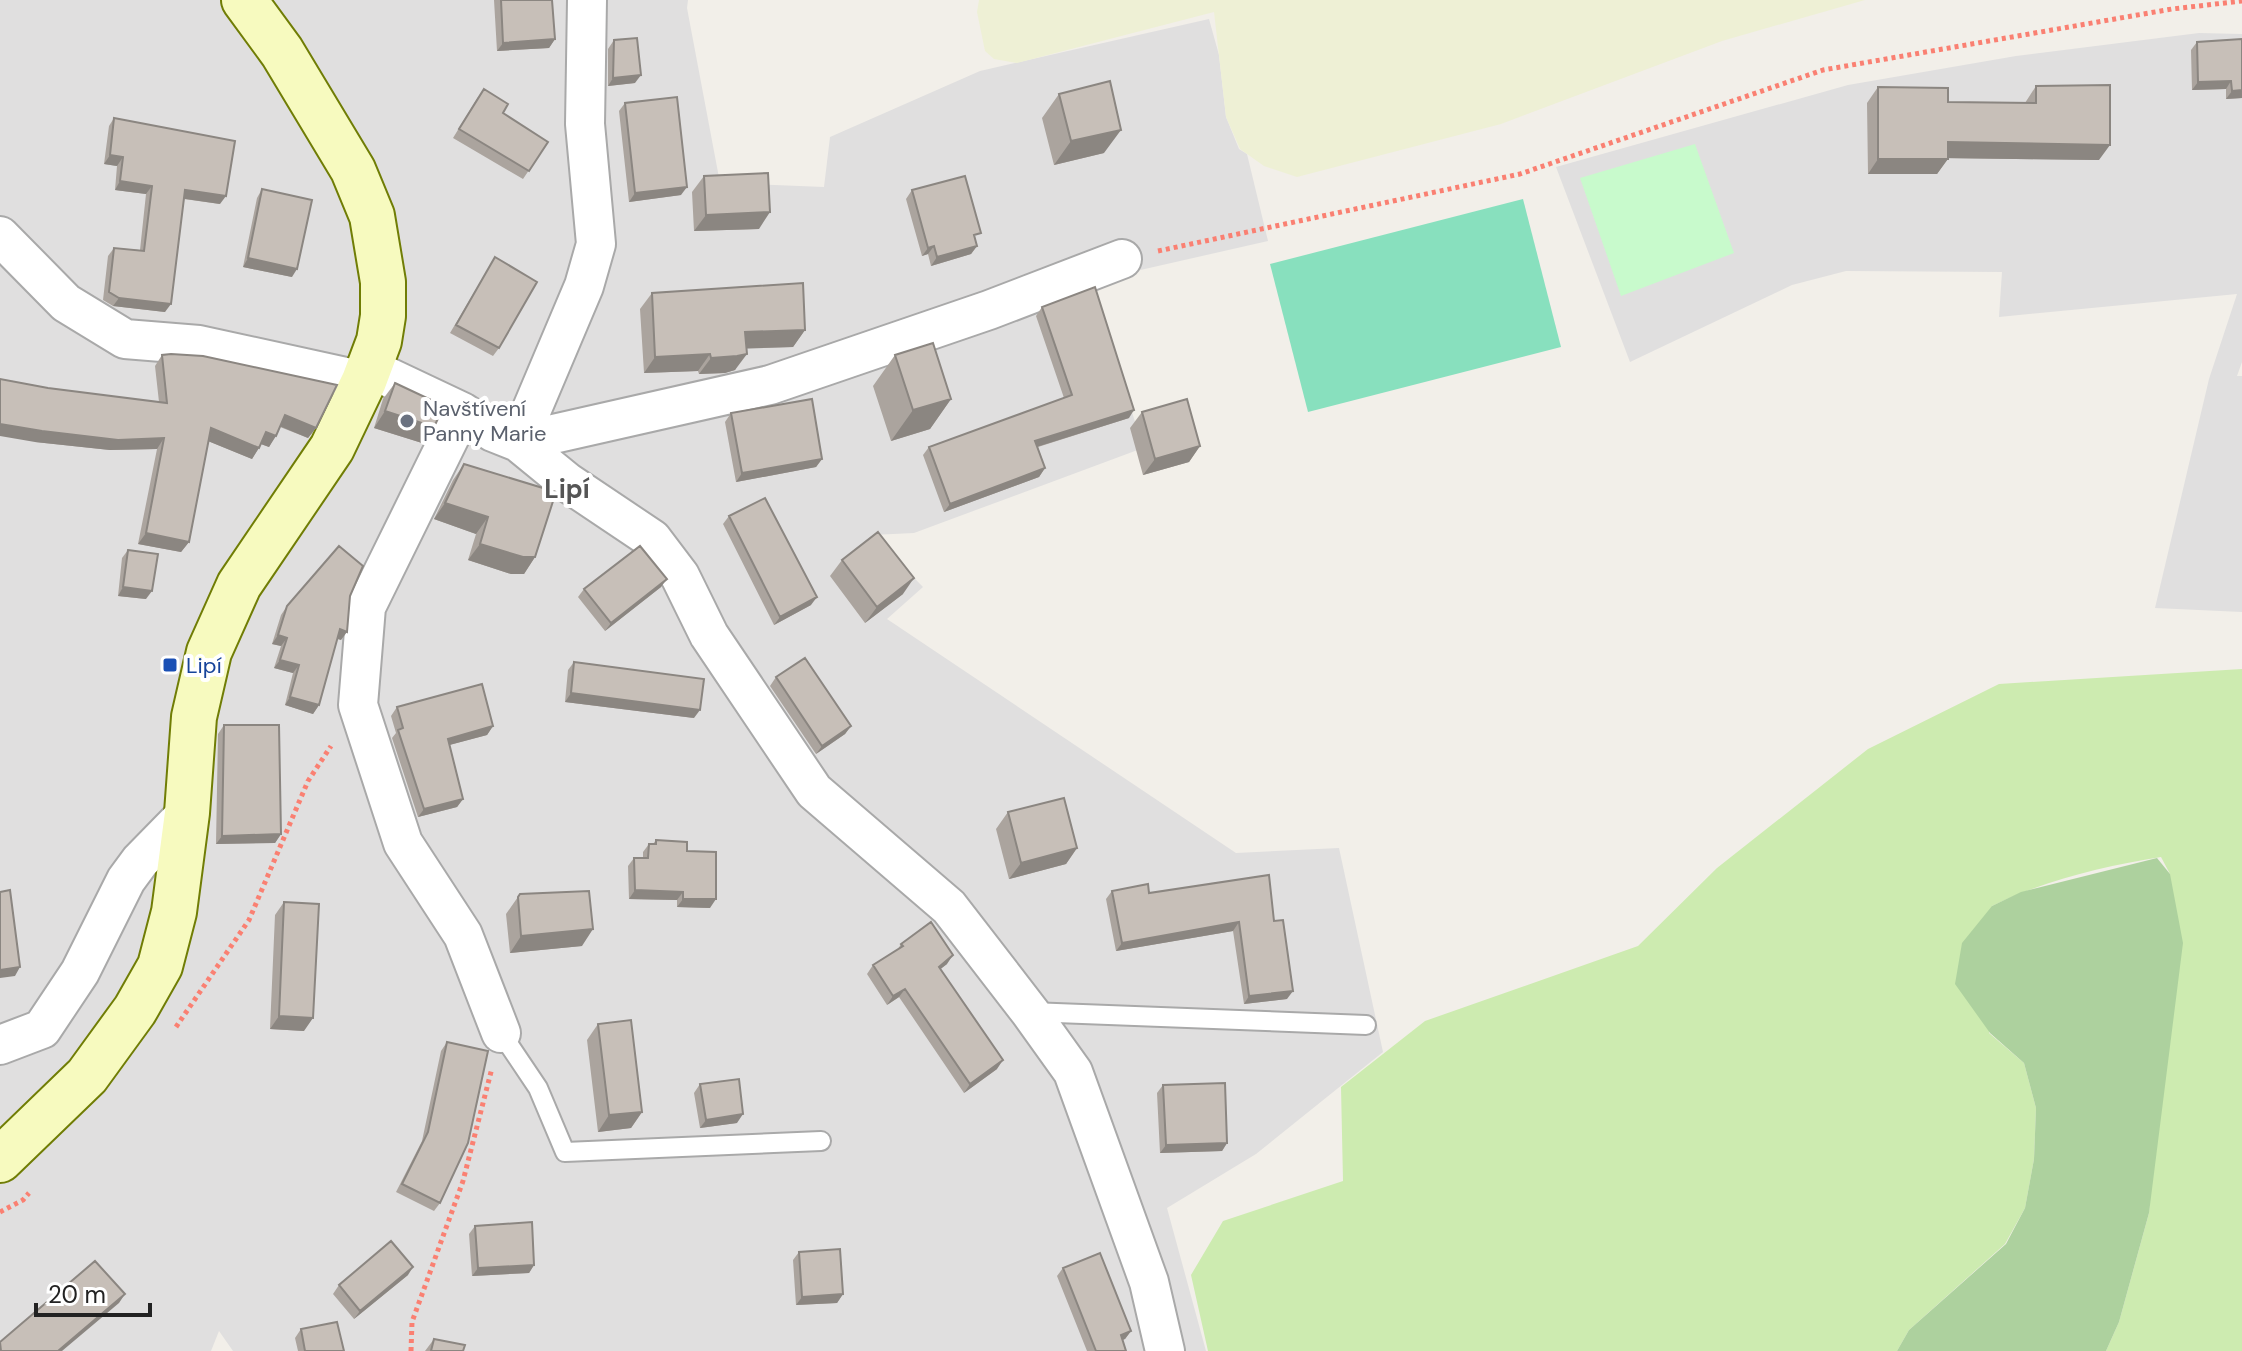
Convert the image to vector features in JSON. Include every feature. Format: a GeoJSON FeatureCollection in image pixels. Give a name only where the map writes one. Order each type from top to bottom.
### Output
{"type":"FeatureCollection","features":[{"type":"Feature","properties":{"kind":"street"},"geometry":{"type":"LineString","coordinates":[[0,1160],[87,1076],[150,988],[169,940],[187,813],[194,717],[209,652],[239,585],[332,448],[367,375],[379,341],[383,316],[382,270],[372,216],[353,170],[282,52],[244,0]]}},
{"type":"Feature","properties":{"kind":"street"},"geometry":{"type":"LineString","coordinates":[[518,442],[584,286],[596,244],[585,124],[587,0]]}},
{"type":"Feature","properties":{"kind":"street"},"geometry":{"type":"LineString","coordinates":[[0,236],[66,303],[125,339],[199,345],[367,375],[462,412],[493,432],[518,442],[567,482],[652,539],[680,576],[709,635],[814,791],[949,907],[1073,1072],[1149,1282],[1165,1351]]}},
{"type":"Feature","properties":{"kind":"street"},"geometry":{"type":"LineString","coordinates":[[518,442],[770,385],[989,310],[1122,259]]}},
{"type":"Feature","properties":{"kind":"street"},"geometry":{"type":"LineString","coordinates":[[462,412],[366,607],[358,705],[403,843],[463,935],[501,1033]]}},
{"type":"Feature","properties":{"kind":"street"},"geometry":{"type":"LineString","coordinates":[[0,1045],[42,1029],[80,972],[126,880],[140,861],[187,813]]}},
{"type":"Feature","properties":{"kind":"lane"},"geometry":{"type":"LineString","coordinates":[[1030,1012],[1366,1025]]}},
{"type":"Feature","properties":{"kind":"lane"},"geometry":{"type":"LineString","coordinates":[[501,1033],[538,1088],[565,1152],[821,1141]]}},
{"type":"Feature","properties":{"kind":"path"},"geometry":{"type":"LineString","coordinates":[[1122,259],[1520,174],[1823,70],[2172,9],[2242,1]]}},
{"type":"Feature","properties":{"kind":"path"},"geometry":{"type":"LineString","coordinates":[[411,1351],[412,1322],[463,1181],[501,1033]]}},
{"type":"Feature","properties":{"kind":"shaded area"},"geometry":{"type":"Polygon","coordinates":[[[0,0],[688,0],[720,183],[824,187],[830,137],[980,71],[1209,19],[1219,55],[1226,117],[1239,149],[1247,154],[1268,241],[1092,281],[1143,448],[914,533],[872,535],[923,587],[887,619],[1236,853],[1339,848],[1383,1052],[1256,1154],[1167,1208],[1206,1351],[233,1351],[219,1331],[211,1351],[0,1351],[0,0]]]}},
{"type":"Feature","properties":{"kind":"shaded area"},"geometry":{"type":"Polygon","coordinates":[[[2199,33],[2242,34],[2242,362],[2237,376],[2242,376],[2242,612],[2155,608],[2209,379],[2237,294],[1999,317],[2002,272],[1846,271],[1792,285],[1630,362],[1556,167],[1848,85],[2016,56],[2199,33]]]}},
{"type":"Feature","properties":{"kind":"green space"},"geometry":{"type":"Polygon","coordinates":[[[979,0],[1865,0],[1722,41],[1501,124],[1297,177],[1264,166],[1240,149],[1226,117],[1214,12],[1017,63],[994,59],[985,51],[977,12],[979,0]]]}},
{"type":"Feature","properties":{"kind":"green space"},"geometry":{"type":"Polygon","coordinates":[[[1695,144],[1734,253],[1621,296],[1580,178],[1695,144]]]}},
{"type":"Feature","properties":{"kind":"green space"},"geometry":{"type":"Polygon","coordinates":[[[1523,199],[1561,347],[1308,412],[1270,264],[1523,199]]]}},
{"type":"Feature","properties":{"kind":"green space"},"geometry":{"type":"Polygon","coordinates":[[[2242,669],[2242,1351],[2106,1351],[2119,1322],[2149,1213],[2170,874],[2161,857],[2074,876],[1992,906],[1989,1033],[2024,1063],[2036,1108],[2034,1159],[2025,1208],[2005,1244],[1909,1330],[1897,1351],[1208,1351],[1191,1275],[1223,1221],[1343,1181],[1341,1087],[1425,1021],[1638,946],[1717,868],[1868,749],[1999,684],[2242,669]]]}},
{"type":"Feature","properties":{"kind":"green space"},"geometry":{"type":"Polygon","coordinates":[[[2157,858],[2170,874],[2183,943],[2149,1213],[2119,1322],[2106,1351],[1897,1351],[1909,1330],[2006,1244],[2025,1208],[2034,1159],[2036,1108],[2024,1063],[1990,1033],[1955,984],[1962,943],[1992,906],[2021,892],[2157,858]]]}},
{"type":"Feature","properties":{"kind":"building"},"geometry":{"type":"Polygon","coordinates":[[[501,0],[552,0],[555,39],[503,43],[501,0]]]}},
{"type":"Feature","properties":{"kind":"building"},"geometry":{"type":"Polygon","coordinates":[[[637,38],[641,75],[613,78],[614,40],[637,38]]]}},
{"type":"Feature","properties":{"kind":"building"},"geometry":{"type":"Polygon","coordinates":[[[2242,39],[2242,90],[2232,91],[2231,81],[2198,82],[2197,42],[2242,39]]]}},
{"type":"Feature","properties":{"kind":"building"},"geometry":{"type":"Polygon","coordinates":[[[1110,81],[1121,130],[1071,141],[1059,94],[1110,81]]]}},
{"type":"Feature","properties":{"kind":"building"},"geometry":{"type":"Polygon","coordinates":[[[2110,85],[2110,145],[1948,142],[1948,159],[1878,159],[1878,87],[1948,88],[1948,102],[2036,103],[2036,86],[2110,85]]]}},
{"type":"Feature","properties":{"kind":"building"},"geometry":{"type":"Polygon","coordinates":[[[484,89],[508,104],[503,113],[548,142],[529,171],[459,129],[484,89]]]}},
{"type":"Feature","properties":{"kind":"building"},"geometry":{"type":"Polygon","coordinates":[[[677,97],[687,187],[635,193],[625,103],[677,97]]]}},
{"type":"Feature","properties":{"kind":"building"},"geometry":{"type":"Polygon","coordinates":[[[114,118],[235,141],[226,196],[185,190],[171,304],[119,298],[109,292],[114,248],[144,251],[152,186],[120,181],[123,157],[110,155],[114,118]]]}},
{"type":"Feature","properties":{"kind":"building"},"geometry":{"type":"Polygon","coordinates":[[[768,173],[770,212],[706,215],[704,176],[768,173]]]}},
{"type":"Feature","properties":{"kind":"building"},"geometry":{"type":"Polygon","coordinates":[[[965,176],[981,233],[974,235],[977,246],[937,257],[934,246],[928,248],[912,190],[965,176]]]}},
{"type":"Feature","properties":{"kind":"building"},"geometry":{"type":"Polygon","coordinates":[[[262,189],[312,200],[297,269],[248,258],[262,189]]]}},
{"type":"Feature","properties":{"kind":"building"},"geometry":{"type":"Polygon","coordinates":[[[495,257],[537,282],[499,348],[456,325],[495,257]]]}},
{"type":"Feature","properties":{"kind":"building"},"geometry":{"type":"Polygon","coordinates":[[[803,283],[805,330],[745,332],[747,354],[737,356],[655,357],[652,293],[803,283]]]}},
{"type":"Feature","properties":{"kind":"building"},"geometry":{"type":"Polygon","coordinates":[[[1095,287],[1134,410],[1035,441],[1045,468],[950,504],[929,447],[1072,395],[1042,307],[1095,287]]]}},
{"type":"Feature","properties":{"kind":"building"},"geometry":{"type":"Polygon","coordinates":[[[933,343],[951,399],[913,410],[895,355],[933,343]]]}},
{"type":"Feature","properties":{"kind":"building"},"geometry":{"type":"Polygon","coordinates":[[[162,355],[203,356],[337,385],[316,428],[285,415],[276,436],[266,432],[259,448],[211,428],[189,542],[146,533],[164,438],[118,440],[0,424],[0,379],[167,403],[162,355]]]}},
{"type":"Feature","properties":{"kind":"building"},"geometry":{"type":"Polygon","coordinates":[[[395,383],[444,406],[434,427],[385,411],[395,383]]]}},
{"type":"Feature","properties":{"kind":"building"},"geometry":{"type":"Polygon","coordinates":[[[812,399],[822,459],[742,473],[731,413],[812,399]]]}},
{"type":"Feature","properties":{"kind":"building"},"geometry":{"type":"Polygon","coordinates":[[[1187,399],[1200,446],[1155,459],[1142,412],[1187,399]]]}},
{"type":"Feature","properties":{"kind":"building"},"geometry":{"type":"Polygon","coordinates":[[[464,464],[556,492],[535,557],[523,557],[480,544],[488,517],[445,503],[464,464]]]}},
{"type":"Feature","properties":{"kind":"building"},"geometry":{"type":"Polygon","coordinates":[[[765,498],[817,597],[780,617],[729,516],[765,498]]]}},
{"type":"Feature","properties":{"kind":"building"},"geometry":{"type":"Polygon","coordinates":[[[878,532],[914,578],[877,607],[842,560],[878,532]]]}},
{"type":"Feature","properties":{"kind":"building"},"geometry":{"type":"Polygon","coordinates":[[[339,546],[363,566],[350,596],[347,632],[340,629],[319,705],[290,697],[299,665],[280,660],[287,638],[278,635],[287,606],[339,546]]]}},
{"type":"Feature","properties":{"kind":"building"},"geometry":{"type":"Polygon","coordinates":[[[640,546],[667,579],[611,623],[584,589],[640,546]]]}},
{"type":"Feature","properties":{"kind":"building"},"geometry":{"type":"Polygon","coordinates":[[[128,550],[158,554],[152,591],[123,587],[128,550]]]}},
{"type":"Feature","properties":{"kind":"building"},"geometry":{"type":"Polygon","coordinates":[[[805,658],[851,726],[822,746],[776,677],[805,658]]]}},
{"type":"Feature","properties":{"kind":"building"},"geometry":{"type":"Polygon","coordinates":[[[574,662],[704,679],[700,710],[571,693],[574,662]]]}},
{"type":"Feature","properties":{"kind":"building"},"geometry":{"type":"Polygon","coordinates":[[[482,684],[493,726],[448,739],[463,799],[424,809],[398,730],[403,728],[397,707],[482,684]]]}},
{"type":"Feature","properties":{"kind":"building"},"geometry":{"type":"Polygon","coordinates":[[[224,725],[279,725],[281,834],[222,836],[224,725]]]}},
{"type":"Feature","properties":{"kind":"building"},"geometry":{"type":"Polygon","coordinates":[[[1064,798],[1077,848],[1021,863],[1008,812],[1064,798]]]}},
{"type":"Feature","properties":{"kind":"building"},"geometry":{"type":"Polygon","coordinates":[[[656,840],[687,842],[687,851],[716,852],[716,899],[683,899],[683,892],[635,890],[634,858],[648,858],[649,844],[656,844],[656,840]]]}},
{"type":"Feature","properties":{"kind":"building"},"geometry":{"type":"Polygon","coordinates":[[[1269,875],[1274,921],[1283,920],[1293,991],[1249,996],[1239,922],[1122,943],[1112,891],[1148,884],[1149,893],[1269,875]]]}},
{"type":"Feature","properties":{"kind":"building"},"geometry":{"type":"Polygon","coordinates":[[[10,890],[20,967],[0,970],[0,892],[10,890]]]}},
{"type":"Feature","properties":{"kind":"building"},"geometry":{"type":"Polygon","coordinates":[[[589,891],[593,929],[521,936],[520,894],[589,891]]]}},
{"type":"Feature","properties":{"kind":"building"},"geometry":{"type":"Polygon","coordinates":[[[284,902],[319,904],[313,1018],[279,1016],[284,902]]]}},
{"type":"Feature","properties":{"kind":"building"},"geometry":{"type":"Polygon","coordinates":[[[931,922],[953,955],[939,967],[1003,1060],[970,1084],[905,989],[893,996],[873,965],[903,946],[901,944],[931,922]]]}},
{"type":"Feature","properties":{"kind":"building"},"geometry":{"type":"Polygon","coordinates":[[[631,1020],[642,1112],[609,1115],[598,1024],[631,1020]]]}},
{"type":"Feature","properties":{"kind":"building"},"geometry":{"type":"Polygon","coordinates":[[[447,1042],[488,1051],[468,1143],[440,1203],[402,1184],[428,1132],[447,1042]]]}},
{"type":"Feature","properties":{"kind":"building"},"geometry":{"type":"Polygon","coordinates":[[[739,1079],[743,1114],[706,1120],[700,1084],[739,1079]]]}},
{"type":"Feature","properties":{"kind":"building"},"geometry":{"type":"Polygon","coordinates":[[[1225,1083],[1227,1143],[1166,1145],[1163,1085],[1225,1083]]]}},
{"type":"Feature","properties":{"kind":"building"},"geometry":{"type":"Polygon","coordinates":[[[532,1222],[534,1265],[478,1268],[475,1226],[532,1222]]]}},
{"type":"Feature","properties":{"kind":"building"},"geometry":{"type":"Polygon","coordinates":[[[391,1241],[413,1267],[360,1311],[339,1285],[391,1241]]]}},
{"type":"Feature","properties":{"kind":"building"},"geometry":{"type":"Polygon","coordinates":[[[840,1249],[843,1294],[802,1297],[799,1252],[840,1249]]]}},
{"type":"Feature","properties":{"kind":"building"},"geometry":{"type":"Polygon","coordinates":[[[1100,1253],[1131,1331],[1121,1335],[1126,1351],[1096,1351],[1063,1268],[1100,1253]]]}},
{"type":"Feature","properties":{"kind":"building"},"geometry":{"type":"Polygon","coordinates":[[[95,1261],[125,1294],[58,1351],[1,1351],[0,1342],[95,1261]]]}},
{"type":"Feature","properties":{"kind":"building"},"geometry":{"type":"Polygon","coordinates":[[[337,1322],[344,1351],[305,1351],[301,1329],[337,1322]]]}},
{"type":"Feature","properties":{"kind":"building"},"geometry":{"type":"Polygon","coordinates":[[[434,1339],[465,1345],[463,1351],[431,1351],[434,1339]]]}},
{"type":"Feature","properties":{"kind":"place","name":"Navštívení Panny Marie"},"geometry":{"type":"Point","coordinates":[407,421]}},
{"type":"Feature","properties":{"kind":"place","name":"Lipí"},"geometry":{"type":"Point","coordinates":[170,665]}},
{"type":"Feature","properties":{"kind":"district","name":"Lipí"},"geometry":{"type":"Point","coordinates":[567,489]}}]}
